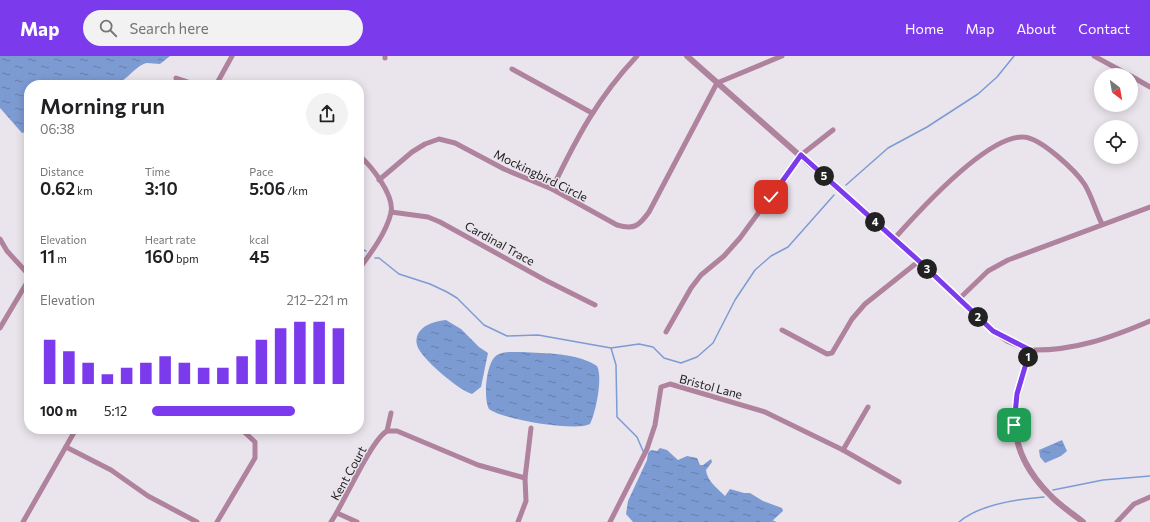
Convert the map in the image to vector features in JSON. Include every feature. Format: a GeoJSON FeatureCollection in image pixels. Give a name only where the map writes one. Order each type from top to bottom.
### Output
{"type":"FeatureCollection","features":[{"type":"Feature","properties":{"kind":"street"},"geometry":{"type":"LineString","coordinates":[[219,80],[232,56]]}},
{"type":"Feature","properties":{"kind":"street"},"geometry":{"type":"LineString","coordinates":[[552,189],[592,113],[607,90],[637,56]]}},
{"type":"Feature","properties":{"kind":"street"},"geometry":{"type":"LineString","coordinates":[[687,56],[801,155],[919,261],[993,331],[1030,350],[1050,351],[1078,347],[1150,321]]}},
{"type":"Feature","properties":{"kind":"street"},"geometry":{"type":"LineString","coordinates":[[717,83],[782,56]]}},
{"type":"Feature","properties":{"kind":"street"},"geometry":{"type":"LineString","coordinates":[[1094,56],[1116,68]]}},
{"type":"Feature","properties":{"kind":"street"},"geometry":{"type":"LineString","coordinates":[[512,69],[592,113]]}},
{"type":"Feature","properties":{"kind":"street"},"geometry":{"type":"LineString","coordinates":[[176,78],[182,80]]}},
{"type":"Feature","properties":{"kind":"street"},"geometry":{"type":"LineString","coordinates":[[1138,80],[1150,87]]}},
{"type":"Feature","properties":{"kind":"street","name":"Mockingbird Circle"},"geometry":{"type":"LineString","coordinates":[[379,180],[418,148],[439,139],[455,143],[504,169],[552,189],[617,225],[628,228],[641,224],[668,177],[717,83]]}},
{"type":"Feature","properties":{"kind":"street"},"geometry":{"type":"LineString","coordinates":[[666,332],[691,288],[708,268],[724,256],[740,238],[801,155],[833,130]]}},
{"type":"Feature","properties":{"kind":"street"},"geometry":{"type":"LineString","coordinates":[[894,239],[924,205],[946,185],[998,143],[1014,138],[1025,137],[1041,144],[1076,174],[1085,185],[1102,224]]}},
{"type":"Feature","properties":{"kind":"street"},"geometry":{"type":"LineString","coordinates":[[364,160],[387,193],[391,212],[372,253],[364,263]]}},
{"type":"Feature","properties":{"kind":"street"},"geometry":{"type":"LineString","coordinates":[[959,299],[988,271],[1008,260],[1150,207]]}},
{"type":"Feature","properties":{"kind":"street","name":"Cardinal Trace"},"geometry":{"type":"LineString","coordinates":[[391,212],[428,217],[440,222],[545,280],[595,304]]}},
{"type":"Feature","properties":{"kind":"street"},"geometry":{"type":"LineString","coordinates":[[0,239],[7,251],[24,270]]}},
{"type":"Feature","properties":{"kind":"street"},"geometry":{"type":"LineString","coordinates":[[782,330],[827,354],[832,353],[852,319],[865,304],[919,261]]}},
{"type":"Feature","properties":{"kind":"street"},"geometry":{"type":"LineString","coordinates":[[0,328],[24,287]]}},
{"type":"Feature","properties":{"kind":"street"},"geometry":{"type":"LineString","coordinates":[[1030,350],[1015,403],[1014,418],[1016,438],[1020,451],[1036,479],[1050,495],[1083,522]]}},
{"type":"Feature","properties":{"kind":"street","name":"Bristol Lane"},"geometry":{"type":"LineString","coordinates":[[610,522],[644,457],[655,425],[661,387],[670,384],[765,412],[842,450]]}},
{"type":"Feature","properties":{"kind":"street"},"geometry":{"type":"LineString","coordinates":[[868,407],[842,450],[899,482]]}},
{"type":"Feature","properties":{"kind":"street","name":"Kent Court"},"geometry":{"type":"LineString","coordinates":[[330,522],[337,513],[373,448],[382,434],[387,431],[391,413]]}},
{"type":"Feature","properties":{"kind":"street"},"geometry":{"type":"LineString","coordinates":[[518,522],[526,501],[525,478],[531,428]]}},
{"type":"Feature","properties":{"kind":"street"},"geometry":{"type":"LineString","coordinates":[[387,431],[397,431],[472,462],[525,478]]}},
{"type":"Feature","properties":{"kind":"street"},"geometry":{"type":"LineString","coordinates":[[23,522],[73,434]]}},
{"type":"Feature","properties":{"kind":"street"},"geometry":{"type":"LineString","coordinates":[[217,522],[255,458],[255,442],[246,434]]}},
{"type":"Feature","properties":{"kind":"street"},"geometry":{"type":"LineString","coordinates":[[66,447],[111,470],[148,496],[197,522]]}},
{"type":"Feature","properties":{"kind":"street"},"geometry":{"type":"LineString","coordinates":[[1117,522],[1134,504],[1150,497]]}},
{"type":"Feature","properties":{"kind":"street"},"geometry":{"type":"LineString","coordinates":[[337,513],[357,522]]}},
{"type":"Feature","properties":{"kind":"water"},"geometry":{"type":"Polygon","coordinates":[[[0,56],[170,56],[160,64],[147,63],[142,65],[123,80],[24,80],[24,132],[22,133],[0,108],[0,56]]]}},
{"type":"Feature","properties":{"kind":"water"},"geometry":{"type":"Polygon","coordinates":[[[446,320],[461,329],[479,347],[488,353],[481,387],[472,394],[466,392],[441,373],[425,358],[417,345],[418,334],[425,326],[446,320]]]}},
{"type":"Feature","properties":{"kind":"water"},"geometry":{"type":"Polygon","coordinates":[[[522,352],[570,356],[589,361],[597,366],[599,371],[598,395],[590,424],[570,426],[539,423],[508,417],[489,409],[487,404],[486,389],[488,372],[493,359],[502,353],[522,352]]]}},
{"type":"Feature","properties":{"kind":"water"},"geometry":{"type":"Polygon","coordinates":[[[1062,440],[1067,451],[1061,456],[1045,463],[1040,457],[1039,450],[1062,440]]]}},
{"type":"Feature","properties":{"kind":"water"},"geometry":{"type":"Polygon","coordinates":[[[660,448],[667,450],[678,460],[687,456],[697,458],[700,465],[703,465],[711,459],[712,462],[706,470],[708,478],[725,496],[730,489],[750,493],[763,501],[782,508],[783,511],[771,522],[633,522],[626,514],[628,501],[647,460],[648,453],[651,450],[657,451],[660,448]]]}},
{"type":"Feature","properties":{"kind":"waterway"},"geometry":{"type":"LineString","coordinates":[[846,185],[888,148],[927,127],[978,94],[997,77],[1014,56]]}},
{"type":"Feature","properties":{"kind":"waterway"},"geometry":{"type":"LineString","coordinates":[[375,258],[379,258],[399,274],[430,284],[447,292],[457,298],[484,325],[507,336],[538,335],[611,348],[639,344],[653,347],[664,358],[681,363],[697,357],[713,343],[735,300],[755,270],[771,256],[788,247],[834,195]]}},
{"type":"Feature","properties":{"kind":"waterway"},"geometry":{"type":"LineString","coordinates":[[611,348],[616,365],[617,417],[637,437],[643,451],[645,452]]}},
{"type":"Feature","properties":{"kind":"waterway"},"geometry":{"type":"LineString","coordinates":[[1053,490],[1103,480],[1150,476]]}},
{"type":"Feature","properties":{"kind":"waterway"},"geometry":{"type":"LineString","coordinates":[[959,522],[977,511],[988,507],[1011,501],[1044,497]]}},
{"type":"Feature","properties":{"kind":"route"},"geometry":{"type":"LineString","coordinates":[[771,197],[801,155],[919,261],[993,331],[1030,350],[1017,394],[1014,411],[1014,425]]}}]}
